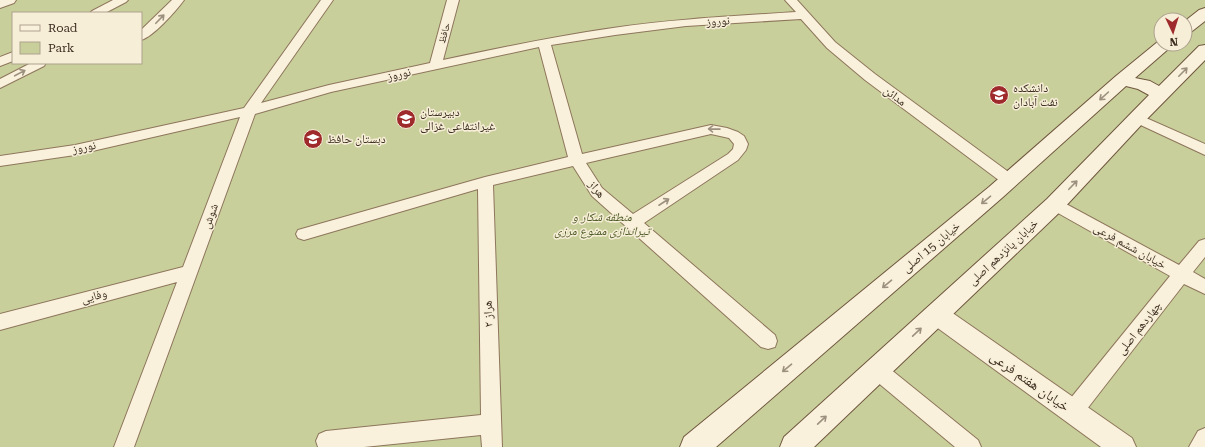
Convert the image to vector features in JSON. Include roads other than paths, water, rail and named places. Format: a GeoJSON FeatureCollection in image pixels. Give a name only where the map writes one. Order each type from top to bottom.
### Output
{"type":"FeatureCollection","features":[{"type":"Feature","properties":{"kind":"main road"},"geometry":{"type":"LineString","coordinates":[[1193,23],[1205,13]]}},
{"type":"Feature","properties":{"kind":"main road","name":"خیابان 15 اصلی"},"geometry":{"type":"LineString","coordinates":[[694,447],[1009,180],[1122,80],[1156,52]]}},
{"type":"Feature","properties":{"kind":"main road","name":"خیابان پانزدهم اصلی"},"geometry":{"type":"LineString","coordinates":[[794,447],[1055,204],[1137,118],[1203,53]]}},
{"type":"Feature","properties":{"kind":"main road"},"geometry":{"type":"LineString","coordinates":[[1122,80],[1144,85],[1161,94]]}},
{"type":"Feature","properties":{"kind":"street"},"geometry":{"type":"LineString","coordinates":[[0,4],[9,0]]}},
{"type":"Feature","properties":{"kind":"street"},"geometry":{"type":"LineString","coordinates":[[98,12],[122,0]]}},
{"type":"Feature","properties":{"kind":"street"},"geometry":{"type":"LineString","coordinates":[[142,35],[178,0]]}},
{"type":"Feature","properties":{"kind":"street","name":"شوش"},"geometry":{"type":"LineString","coordinates":[[124,447],[249,111],[327,0]]}},
{"type":"Feature","properties":{"kind":"street","name":"حافظ"},"geometry":{"type":"LineString","coordinates":[[436,66],[453,0]]}},
{"type":"Feature","properties":{"kind":"street","name":"مدائن"},"geometry":{"type":"LineString","coordinates":[[791,0],[831,45],[870,77],[1009,180]]}},
{"type":"Feature","properties":{"kind":"street","name":"نوروز"},"geometry":{"type":"LineString","coordinates":[[0,161],[75,150],[249,111],[330,89],[544,42],[615,31],[686,23],[803,15]]}},
{"type":"Feature","properties":{"kind":"street","name":"هراز"},"geometry":{"type":"LineString","coordinates":[[544,42],[576,159],[597,192],[768,341]]}},
{"type":"Feature","properties":{"kind":"street"},"geometry":{"type":"LineString","coordinates":[[0,62],[12,56]]}},
{"type":"Feature","properties":{"kind":"street"},"geometry":{"type":"LineString","coordinates":[[0,84],[38,64]]}},
{"type":"Feature","properties":{"kind":"street"},"geometry":{"type":"LineString","coordinates":[[1137,118],[1205,150]]}},
{"type":"Feature","properties":{"kind":"street"},"geometry":{"type":"LineString","coordinates":[[304,234],[484,182],[576,159],[711,129],[726,131],[737,138],[740,143],[738,153],[632,223]]}},
{"type":"Feature","properties":{"kind":"street","name":"هراز ۲"},"geometry":{"type":"LineString","coordinates":[[484,182],[492,447]]}},
{"type":"Feature","properties":{"kind":"street","name":"خیابان ششم فرعی"},"geometry":{"type":"LineString","coordinates":[[1055,204],[1205,287]]}},
{"type":"Feature","properties":{"kind":"street","name":"چهاردهم اصلی"},"geometry":{"type":"LineString","coordinates":[[1073,411],[1205,245]]}},
{"type":"Feature","properties":{"kind":"street","name":"وفایی"},"geometry":{"type":"LineString","coordinates":[[0,322],[189,272]]}},
{"type":"Feature","properties":{"kind":"street","name":"خیابان هفتم فرعی"},"geometry":{"type":"LineString","coordinates":[[936,314],[1123,447]]}},
{"type":"Feature","properties":{"kind":"street"},"geometry":{"type":"LineString","coordinates":[[877,370],[971,447]]}},
{"type":"Feature","properties":{"kind":"street"},"geometry":{"type":"LineString","coordinates":[[326,441],[491,424]]}},
{"type":"Feature","properties":{"kind":"street"},"geometry":{"type":"LineString","coordinates":[[1199,447],[1205,438]]}},
{"type":"Feature","properties":{"kind":"place","name":"دانشکده نفت آبادان"},"geometry":{"type":"Point","coordinates":[999,95]}},
{"type":"Feature","properties":{"kind":"place","name":"دبیرستان غیرانتفاعی غزالی"},"geometry":{"type":"Point","coordinates":[406,119]}},
{"type":"Feature","properties":{"kind":"place","name":"دبستان حافظ"},"geometry":{"type":"Point","coordinates":[313,139]}},
{"type":"Feature","properties":{"kind":"park label","name":"منطقه شکار و تیراندازی ممنوع مرزی"},"geometry":{"type":"Point","coordinates":[602,224]}}]}
